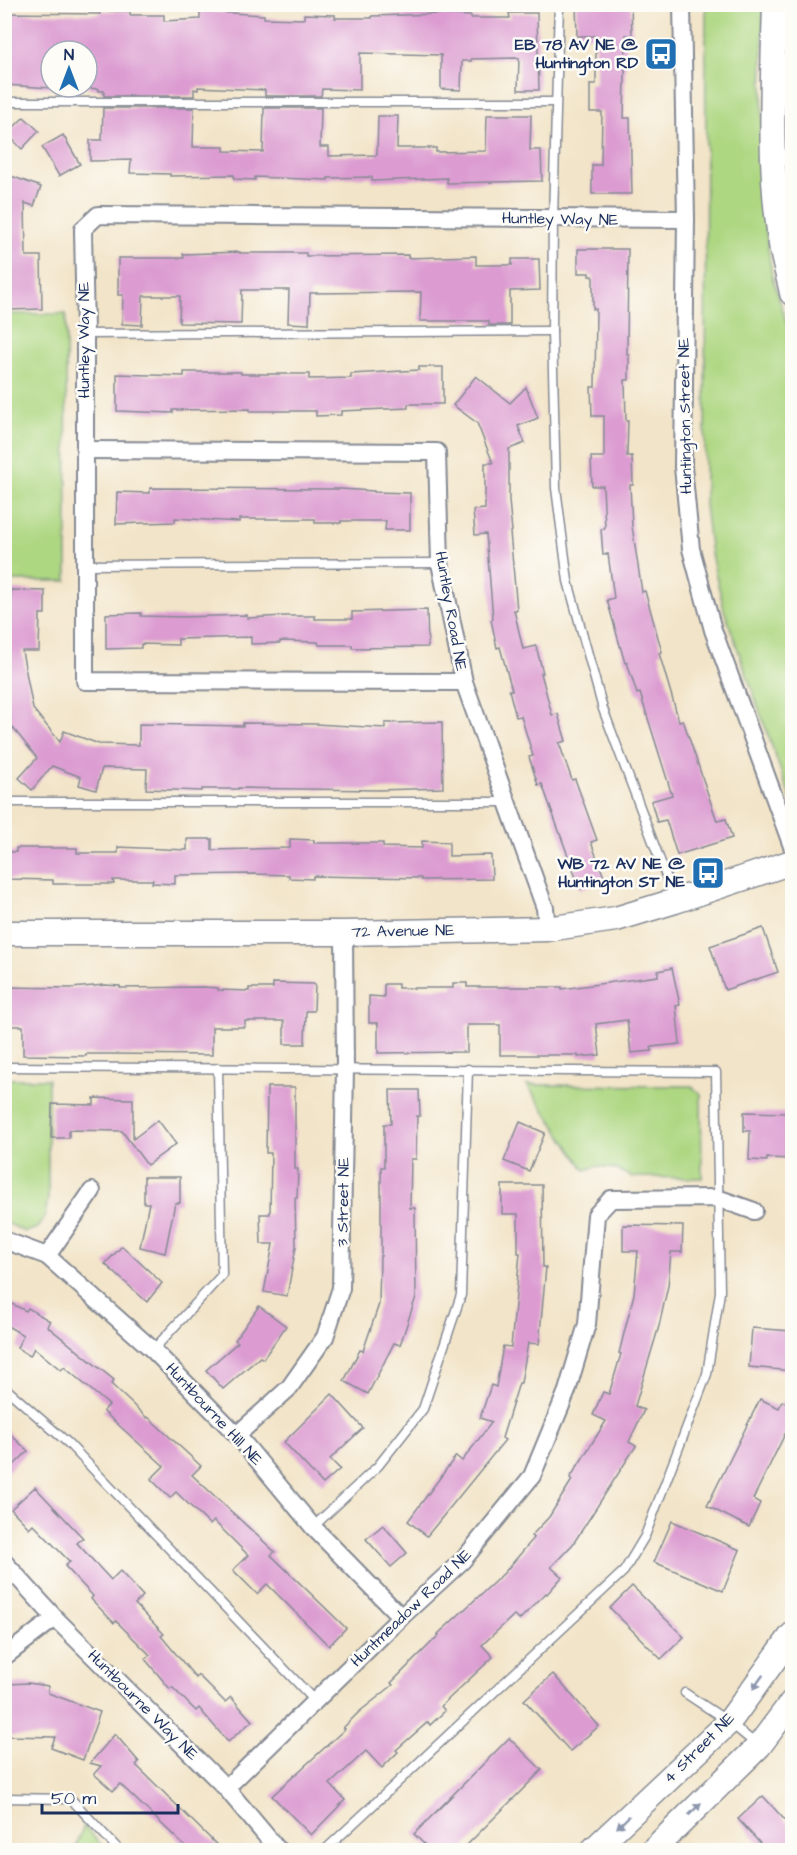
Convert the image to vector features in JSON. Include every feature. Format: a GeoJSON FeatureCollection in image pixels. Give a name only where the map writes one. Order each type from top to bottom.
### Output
{"type":"FeatureCollection","features":[{"type":"Feature","properties":{"kind":"main road"},"geometry":{"type":"LineString","coordinates":[[775,4],[773,95],[776,193],[781,244],[792,293]]}},
{"type":"Feature","properties":{"kind":"main road"},"geometry":{"type":"LineString","coordinates":[[773,95],[792,34]]}},
{"type":"Feature","properties":{"kind":"main road","name":"72 Avenue NE"},"geometry":{"type":"LineString","coordinates":[[4,933],[344,933],[547,929],[616,919],[675,902],[792,862]]}},
{"type":"Feature","properties":{"kind":"main road","name":"4 Street NE"},"geometry":{"type":"LineString","coordinates":[[593,1851],[729,1722],[792,1635]]}},
{"type":"Feature","properties":{"kind":"main road"},"geometry":{"type":"LineString","coordinates":[[653,1851],[759,1746],[792,1702]]}},
{"type":"Feature","properties":{"kind":"street","name":"Huntington Street NE"},"geometry":{"type":"LineString","coordinates":[[682,4],[686,219],[683,467],[691,549],[713,630],[792,846]]}},
{"type":"Feature","properties":{"kind":"street","name":"Huntley Way NE"},"geometry":{"type":"LineString","coordinates":[[464,682],[85,681],[83,229],[98,215],[686,219]]}},
{"type":"Feature","properties":{"kind":"street","name":"Huntley Road NE"},"geometry":{"type":"LineString","coordinates":[[85,450],[437,452],[440,563],[464,682],[545,908],[547,929]]}},
{"type":"Feature","properties":{"kind":"street","name":"3 Street NE"},"geometry":{"type":"LineString","coordinates":[[237,1435],[289,1388],[325,1336],[341,1288],[345,1068],[344,933]]}},
{"type":"Feature","properties":{"kind":"street"},"geometry":{"type":"LineString","coordinates":[[47,1256],[92,1191]]}},
{"type":"Feature","properties":{"kind":"street","name":"Huntmeadow Road NE"},"geometry":{"type":"LineString","coordinates":[[226,1788],[401,1617],[463,1560],[532,1476],[567,1391],[587,1324],[596,1215],[611,1199],[717,1198],[754,1210]]}},
{"type":"Feature","properties":{"kind":"street","name":"Huntbourne Hill NE"},"geometry":{"type":"LineString","coordinates":[[4,1240],[47,1256],[153,1350],[237,1435],[313,1527],[401,1617]]}},
{"type":"Feature","properties":{"kind":"street","name":"Huntbourne Way NE"},"geometry":{"type":"LineString","coordinates":[[4,1562],[55,1618],[226,1788],[278,1851]]}},
{"type":"Feature","properties":{"kind":"street"},"geometry":{"type":"LineString","coordinates":[[4,1657],[55,1618]]}},
{"type":"Feature","properties":{"kind":"lane"},"geometry":{"type":"LineString","coordinates":[[558,4],[552,331],[556,488],[568,581],[603,709],[675,902]]}},
{"type":"Feature","properties":{"kind":"lane"},"geometry":{"type":"LineString","coordinates":[[4,102],[555,102]]}},
{"type":"Feature","properties":{"kind":"lane"},"geometry":{"type":"LineString","coordinates":[[85,334],[552,331]]}},
{"type":"Feature","properties":{"kind":"lane"},"geometry":{"type":"LineString","coordinates":[[84,566],[440,563]]}},
{"type":"Feature","properties":{"kind":"lane"},"geometry":{"type":"LineString","coordinates":[[4,802],[507,802]]}},
{"type":"Feature","properties":{"kind":"lane"},"geometry":{"type":"LineString","coordinates":[[4,1067],[716,1072],[720,1292],[707,1374],[645,1536],[624,1571],[325,1851]]}},
{"type":"Feature","properties":{"kind":"lane"},"geometry":{"type":"LineString","coordinates":[[153,1350],[222,1275],[218,1068]]}},
{"type":"Feature","properties":{"kind":"lane"},"geometry":{"type":"LineString","coordinates":[[313,1527],[378,1466],[423,1409],[461,1295],[468,1069]]}},
{"type":"Feature","properties":{"kind":"lane"},"geometry":{"type":"LineString","coordinates":[[4,1387],[68,1443],[315,1701]]}},
{"type":"Feature","properties":{"kind":"lane"},"geometry":{"type":"LineString","coordinates":[[685,1693],[729,1722],[759,1746]]}},
{"type":"Feature","properties":{"kind":"lane"},"geometry":{"type":"LineString","coordinates":[[4,1798],[70,1798],[119,1851]]}},
{"type":"Feature","properties":{"kind":"green space"},"geometry":{"type":"Polygon","coordinates":[[[706,5],[763,5],[762,203],[772,276],[792,340],[792,803],[724,610],[711,554],[705,505],[706,5]]]}},
{"type":"Feature","properties":{"kind":"green space"},"geometry":{"type":"Polygon","coordinates":[[[5,314],[66,314],[67,581],[5,581],[5,314]]]}},
{"type":"Feature","properties":{"kind":"green space"},"geometry":{"type":"Polygon","coordinates":[[[5,1079],[48,1079],[48,1198],[45,1216],[37,1228],[25,1232],[5,1222],[5,1079]]]}},
{"type":"Feature","properties":{"kind":"green space"},"geometry":{"type":"Polygon","coordinates":[[[527,1085],[691,1086],[701,1094],[702,1178],[632,1177],[615,1169],[598,1166],[585,1170],[527,1085]]]}},
{"type":"Feature","properties":{"kind":"green space"},"geometry":{"type":"Polygon","coordinates":[[[84,1826],[106,1850],[74,1850],[84,1826]]]}},
{"type":"Feature","properties":{"kind":"building"},"geometry":{"type":"Polygon","coordinates":[[[631,4],[632,35],[626,35],[624,118],[630,118],[632,194],[592,194],[592,165],[601,165],[602,112],[590,112],[590,84],[596,84],[596,36],[577,36],[576,5],[631,4]]]}},
{"type":"Feature","properties":{"kind":"building"},"geometry":{"type":"Polygon","coordinates":[[[100,11],[130,11],[130,15],[164,15],[164,21],[200,19],[200,11],[264,15],[264,18],[304,19],[304,14],[335,15],[335,18],[437,14],[471,16],[471,18],[510,18],[509,13],[537,13],[539,90],[518,90],[519,58],[462,61],[461,90],[441,89],[441,55],[360,53],[360,90],[322,89],[321,96],[265,96],[265,90],[198,87],[198,90],[194,89],[194,96],[104,96],[104,91],[99,91],[99,39],[39,39],[39,87],[5,85],[4,13],[100,14],[100,11]]]}},
{"type":"Feature","properties":{"kind":"building"},"geometry":{"type":"Polygon","coordinates":[[[103,108],[194,108],[193,147],[224,147],[224,151],[263,152],[264,108],[321,108],[320,147],[329,147],[329,156],[377,155],[378,116],[398,116],[397,148],[436,148],[436,152],[486,151],[487,115],[531,115],[530,150],[541,150],[542,181],[447,183],[447,178],[372,181],[372,177],[328,178],[328,180],[255,177],[255,180],[234,179],[234,175],[170,176],[170,174],[130,173],[131,160],[90,161],[90,140],[102,140],[103,108]]]}},
{"type":"Feature","properties":{"kind":"building"},"geometry":{"type":"Polygon","coordinates":[[[24,117],[39,131],[22,149],[7,134],[24,117]]]}},
{"type":"Feature","properties":{"kind":"building"},"geometry":{"type":"Polygon","coordinates":[[[63,135],[80,164],[59,176],[42,147],[63,135]]]}},
{"type":"Feature","properties":{"kind":"building"},"geometry":{"type":"Polygon","coordinates":[[[11,176],[41,187],[34,206],[25,203],[26,256],[41,256],[42,309],[7,310],[4,194],[11,176]]]}},
{"type":"Feature","properties":{"kind":"building"},"geometry":{"type":"Polygon","coordinates":[[[578,249],[628,249],[627,355],[629,355],[629,380],[625,380],[626,421],[628,421],[627,456],[632,456],[633,485],[630,485],[632,526],[642,592],[645,591],[662,652],[659,653],[679,721],[683,720],[717,821],[726,819],[732,838],[677,855],[666,820],[657,822],[651,801],[672,795],[640,693],[637,694],[627,662],[625,663],[607,600],[614,598],[608,554],[603,555],[601,529],[605,528],[603,486],[592,486],[591,457],[604,457],[604,416],[592,416],[591,387],[595,387],[596,309],[593,309],[593,276],[589,276],[589,273],[578,273],[578,249]]]}},
{"type":"Feature","properties":{"kind":"building"},"geometry":{"type":"Polygon","coordinates":[[[306,253],[306,256],[408,255],[408,258],[476,256],[476,265],[512,265],[512,259],[539,259],[540,290],[510,291],[510,325],[489,325],[489,321],[420,321],[421,292],[310,293],[309,324],[288,323],[289,290],[242,290],[241,324],[179,323],[180,296],[143,296],[142,325],[122,324],[123,295],[118,295],[118,258],[184,258],[183,254],[306,253]]]}},
{"type":"Feature","properties":{"kind":"building"},"geometry":{"type":"Polygon","coordinates":[[[419,367],[443,367],[443,404],[408,404],[408,408],[341,411],[341,415],[316,416],[316,411],[250,411],[250,409],[173,410],[173,413],[117,411],[117,374],[184,376],[184,372],[241,372],[241,374],[309,374],[309,379],[351,378],[351,374],[419,370],[419,367]]]}},
{"type":"Feature","properties":{"kind":"building"},"geometry":{"type":"Polygon","coordinates":[[[476,376],[510,403],[526,387],[538,418],[518,426],[525,443],[509,449],[509,501],[512,531],[510,532],[517,610],[514,610],[523,649],[536,646],[552,715],[558,714],[566,741],[559,743],[597,840],[591,842],[605,880],[580,889],[542,784],[538,785],[529,757],[533,756],[521,716],[516,717],[509,690],[512,690],[500,647],[497,648],[491,620],[493,619],[486,534],[475,535],[473,510],[485,509],[485,463],[493,463],[477,423],[453,405],[476,376]]]}},
{"type":"Feature","properties":{"kind":"building"},"geometry":{"type":"Polygon","coordinates":[[[150,488],[340,489],[410,493],[410,530],[385,530],[386,521],[315,523],[315,519],[239,519],[239,522],[175,518],[175,522],[116,524],[117,492],[150,493],[150,488]]]}},
{"type":"Feature","properties":{"kind":"building"},"geometry":{"type":"Polygon","coordinates":[[[11,590],[45,591],[45,614],[40,614],[39,651],[22,651],[33,709],[60,742],[64,731],[99,744],[139,745],[139,724],[243,726],[243,723],[315,724],[385,728],[385,723],[442,722],[443,788],[378,790],[238,788],[202,789],[202,791],[146,789],[147,769],[102,768],[96,790],[79,785],[81,777],[52,766],[32,790],[19,778],[37,758],[9,723],[4,701],[4,671],[7,671],[8,614],[10,614],[11,590]]]}},
{"type":"Feature","properties":{"kind":"building"},"geometry":{"type":"Polygon","coordinates":[[[427,610],[428,647],[352,648],[352,645],[319,645],[318,642],[280,641],[280,643],[251,644],[251,637],[178,639],[178,645],[141,644],[141,648],[106,649],[106,614],[141,613],[141,616],[182,617],[247,615],[247,618],[315,616],[315,619],[352,619],[352,612],[427,610]]]}},
{"type":"Feature","properties":{"kind":"building"},"geometry":{"type":"Polygon","coordinates":[[[187,839],[212,839],[212,850],[290,848],[290,839],[314,840],[314,843],[383,843],[383,847],[422,848],[422,841],[449,842],[449,856],[491,855],[492,879],[421,880],[421,878],[313,876],[313,879],[289,878],[289,875],[254,874],[175,875],[175,884],[152,883],[153,880],[113,880],[114,884],[53,884],[53,880],[4,879],[4,852],[16,852],[16,848],[77,848],[77,853],[118,853],[118,847],[187,850],[187,839]]]}},
{"type":"Feature","properties":{"kind":"building"},"geometry":{"type":"Polygon","coordinates":[[[763,928],[778,972],[725,990],[710,946],[763,928]]]}},
{"type":"Feature","properties":{"kind":"building"},"geometry":{"type":"Polygon","coordinates":[[[672,968],[680,1005],[676,1006],[680,1044],[651,1047],[652,1051],[631,1053],[627,1020],[596,1024],[600,1055],[578,1057],[578,1055],[500,1055],[500,1025],[467,1025],[467,1052],[378,1053],[378,1023],[369,1023],[369,996],[384,997],[384,984],[398,984],[398,988],[453,988],[453,983],[467,983],[467,987],[562,987],[562,989],[658,976],[658,971],[672,968]]]}},
{"type":"Feature","properties":{"kind":"building"},"geometry":{"type":"Polygon","coordinates":[[[273,983],[315,984],[314,1011],[306,1011],[305,1044],[284,1044],[284,1021],[245,1021],[245,1027],[212,1027],[212,1055],[23,1055],[23,1026],[4,1026],[4,987],[71,988],[105,985],[120,986],[120,988],[204,987],[249,991],[249,988],[273,988],[273,983]]]}},
{"type":"Feature","properties":{"kind":"building"},"geometry":{"type":"Polygon","coordinates":[[[267,1087],[295,1087],[295,1169],[298,1169],[297,1198],[295,1198],[296,1247],[287,1296],[264,1292],[273,1244],[261,1244],[260,1214],[270,1214],[271,1153],[266,1153],[267,1087]]]}},
{"type":"Feature","properties":{"kind":"building"},"geometry":{"type":"Polygon","coordinates":[[[390,1090],[419,1090],[420,1116],[417,1116],[416,1159],[411,1159],[410,1208],[415,1208],[416,1297],[400,1345],[394,1343],[368,1394],[344,1381],[360,1350],[363,1351],[379,1304],[381,1167],[384,1167],[384,1124],[391,1124],[390,1090]]]}},
{"type":"Feature","properties":{"kind":"building"},"geometry":{"type":"Polygon","coordinates":[[[94,1098],[133,1099],[133,1139],[158,1120],[176,1144],[147,1165],[122,1131],[69,1130],[69,1138],[51,1138],[52,1104],[94,1105],[94,1098]]]}},
{"type":"Feature","properties":{"kind":"building"},"geometry":{"type":"Polygon","coordinates":[[[744,1112],[792,1113],[792,1159],[749,1160],[750,1131],[744,1131],[744,1112]]]}},
{"type":"Feature","properties":{"kind":"building"},"geometry":{"type":"Polygon","coordinates":[[[520,1122],[545,1133],[529,1171],[504,1161],[520,1122]]]}},
{"type":"Feature","properties":{"kind":"building"},"geometry":{"type":"Polygon","coordinates":[[[144,1177],[180,1177],[180,1203],[175,1203],[165,1253],[140,1247],[149,1203],[144,1203],[144,1177]]]}},
{"type":"Feature","properties":{"kind":"building"},"geometry":{"type":"Polygon","coordinates":[[[502,1185],[542,1185],[543,1267],[546,1267],[539,1344],[528,1343],[521,1383],[519,1383],[502,1438],[505,1440],[427,1536],[408,1521],[456,1456],[462,1461],[492,1422],[480,1418],[491,1385],[496,1387],[503,1346],[511,1347],[520,1253],[518,1253],[518,1214],[502,1214],[502,1185]]]}},
{"type":"Feature","properties":{"kind":"building"},"geometry":{"type":"Polygon","coordinates":[[[623,1225],[683,1226],[682,1252],[671,1252],[668,1286],[659,1326],[635,1406],[644,1410],[629,1442],[636,1446],[573,1544],[551,1567],[562,1577],[519,1620],[514,1615],[482,1645],[493,1657],[441,1706],[445,1711],[430,1725],[428,1722],[396,1750],[398,1752],[382,1768],[366,1751],[330,1784],[345,1800],[311,1835],[272,1796],[345,1729],[343,1728],[359,1712],[393,1685],[391,1683],[438,1634],[504,1573],[534,1538],[531,1536],[549,1517],[572,1480],[570,1478],[606,1421],[593,1415],[603,1392],[609,1394],[621,1354],[619,1353],[634,1294],[638,1251],[623,1251],[623,1225]]]}},
{"type":"Feature","properties":{"kind":"building"},"geometry":{"type":"Polygon","coordinates":[[[122,1246],[162,1283],[147,1302],[105,1264],[122,1246]]]}},
{"type":"Feature","properties":{"kind":"building"},"geometry":{"type":"Polygon","coordinates":[[[4,1300],[26,1311],[28,1308],[50,1321],[47,1326],[114,1380],[111,1384],[201,1466],[192,1475],[275,1552],[271,1555],[346,1628],[329,1646],[267,1584],[257,1594],[233,1570],[248,1555],[214,1521],[210,1525],[176,1492],[170,1498],[151,1479],[164,1466],[103,1411],[109,1405],[64,1367],[61,1370],[34,1348],[30,1356],[17,1348],[23,1335],[4,1324],[4,1300]]]}},
{"type":"Feature","properties":{"kind":"building"},"geometry":{"type":"Polygon","coordinates":[[[259,1306],[286,1326],[263,1359],[260,1357],[223,1389],[206,1370],[238,1342],[235,1340],[259,1306]]]}},
{"type":"Feature","properties":{"kind":"building"},"geometry":{"type":"Polygon","coordinates":[[[752,1328],[792,1331],[792,1371],[749,1367],[752,1328]]]}},
{"type":"Feature","properties":{"kind":"building"},"geometry":{"type":"Polygon","coordinates":[[[332,1394],[363,1428],[330,1459],[340,1469],[323,1484],[284,1442],[332,1394]]]}},
{"type":"Feature","properties":{"kind":"building"},"geometry":{"type":"Polygon","coordinates":[[[760,1399],[779,1408],[782,1401],[792,1406],[792,1437],[785,1434],[753,1499],[760,1503],[749,1527],[707,1506],[760,1399]]]}},
{"type":"Feature","properties":{"kind":"building"},"geometry":{"type":"Polygon","coordinates":[[[4,1428],[28,1451],[4,1475],[4,1428]]]}},
{"type":"Feature","properties":{"kind":"building"},"geometry":{"type":"Polygon","coordinates":[[[35,1487],[83,1538],[77,1543],[111,1580],[120,1571],[143,1596],[135,1604],[164,1634],[161,1636],[196,1678],[198,1675],[225,1702],[231,1697],[252,1721],[228,1742],[199,1708],[196,1711],[172,1687],[170,1689],[145,1659],[150,1655],[91,1599],[93,1596],[65,1566],[70,1562],[33,1524],[29,1528],[11,1509],[35,1487]]]}},
{"type":"Feature","properties":{"kind":"building"},"geometry":{"type":"Polygon","coordinates":[[[672,1521],[740,1550],[723,1591],[654,1562],[672,1521]]]}},
{"type":"Feature","properties":{"kind":"building"},"geometry":{"type":"Polygon","coordinates":[[[383,1525],[407,1553],[391,1567],[366,1539],[383,1525]]]}},
{"type":"Feature","properties":{"kind":"building"},"geometry":{"type":"Polygon","coordinates":[[[632,1586],[684,1637],[661,1659],[610,1608],[632,1586]]]}},
{"type":"Feature","properties":{"kind":"building"},"geometry":{"type":"Polygon","coordinates":[[[553,1674],[599,1726],[570,1751],[524,1700],[553,1674]]]}},
{"type":"Feature","properties":{"kind":"building"},"geometry":{"type":"Polygon","coordinates":[[[28,1683],[48,1686],[48,1693],[100,1712],[83,1760],[51,1748],[55,1737],[4,1736],[4,1689],[9,1684],[28,1683]]]}},
{"type":"Feature","properties":{"kind":"building"},"geometry":{"type":"Polygon","coordinates":[[[115,1734],[139,1762],[136,1765],[223,1851],[190,1851],[120,1784],[113,1791],[94,1774],[101,1766],[90,1763],[115,1734]]]}},
{"type":"Feature","properties":{"kind":"building"},"geometry":{"type":"Polygon","coordinates":[[[509,1738],[542,1770],[461,1851],[431,1851],[414,1834],[509,1738]]]}},
{"type":"Feature","properties":{"kind":"building"},"geometry":{"type":"Polygon","coordinates":[[[763,1796],[792,1828],[792,1851],[767,1851],[738,1819],[763,1796]]]}},
{"type":"Feature","properties":{"kind":"place","name":"EB 78 AV NE @ Huntington RD"},"geometry":{"type":"Point","coordinates":[661,54]}},
{"type":"Feature","properties":{"kind":"place","name":"WB 72 AV NE @ Huntington ST NE"},"geometry":{"type":"Point","coordinates":[708,873]}}]}
